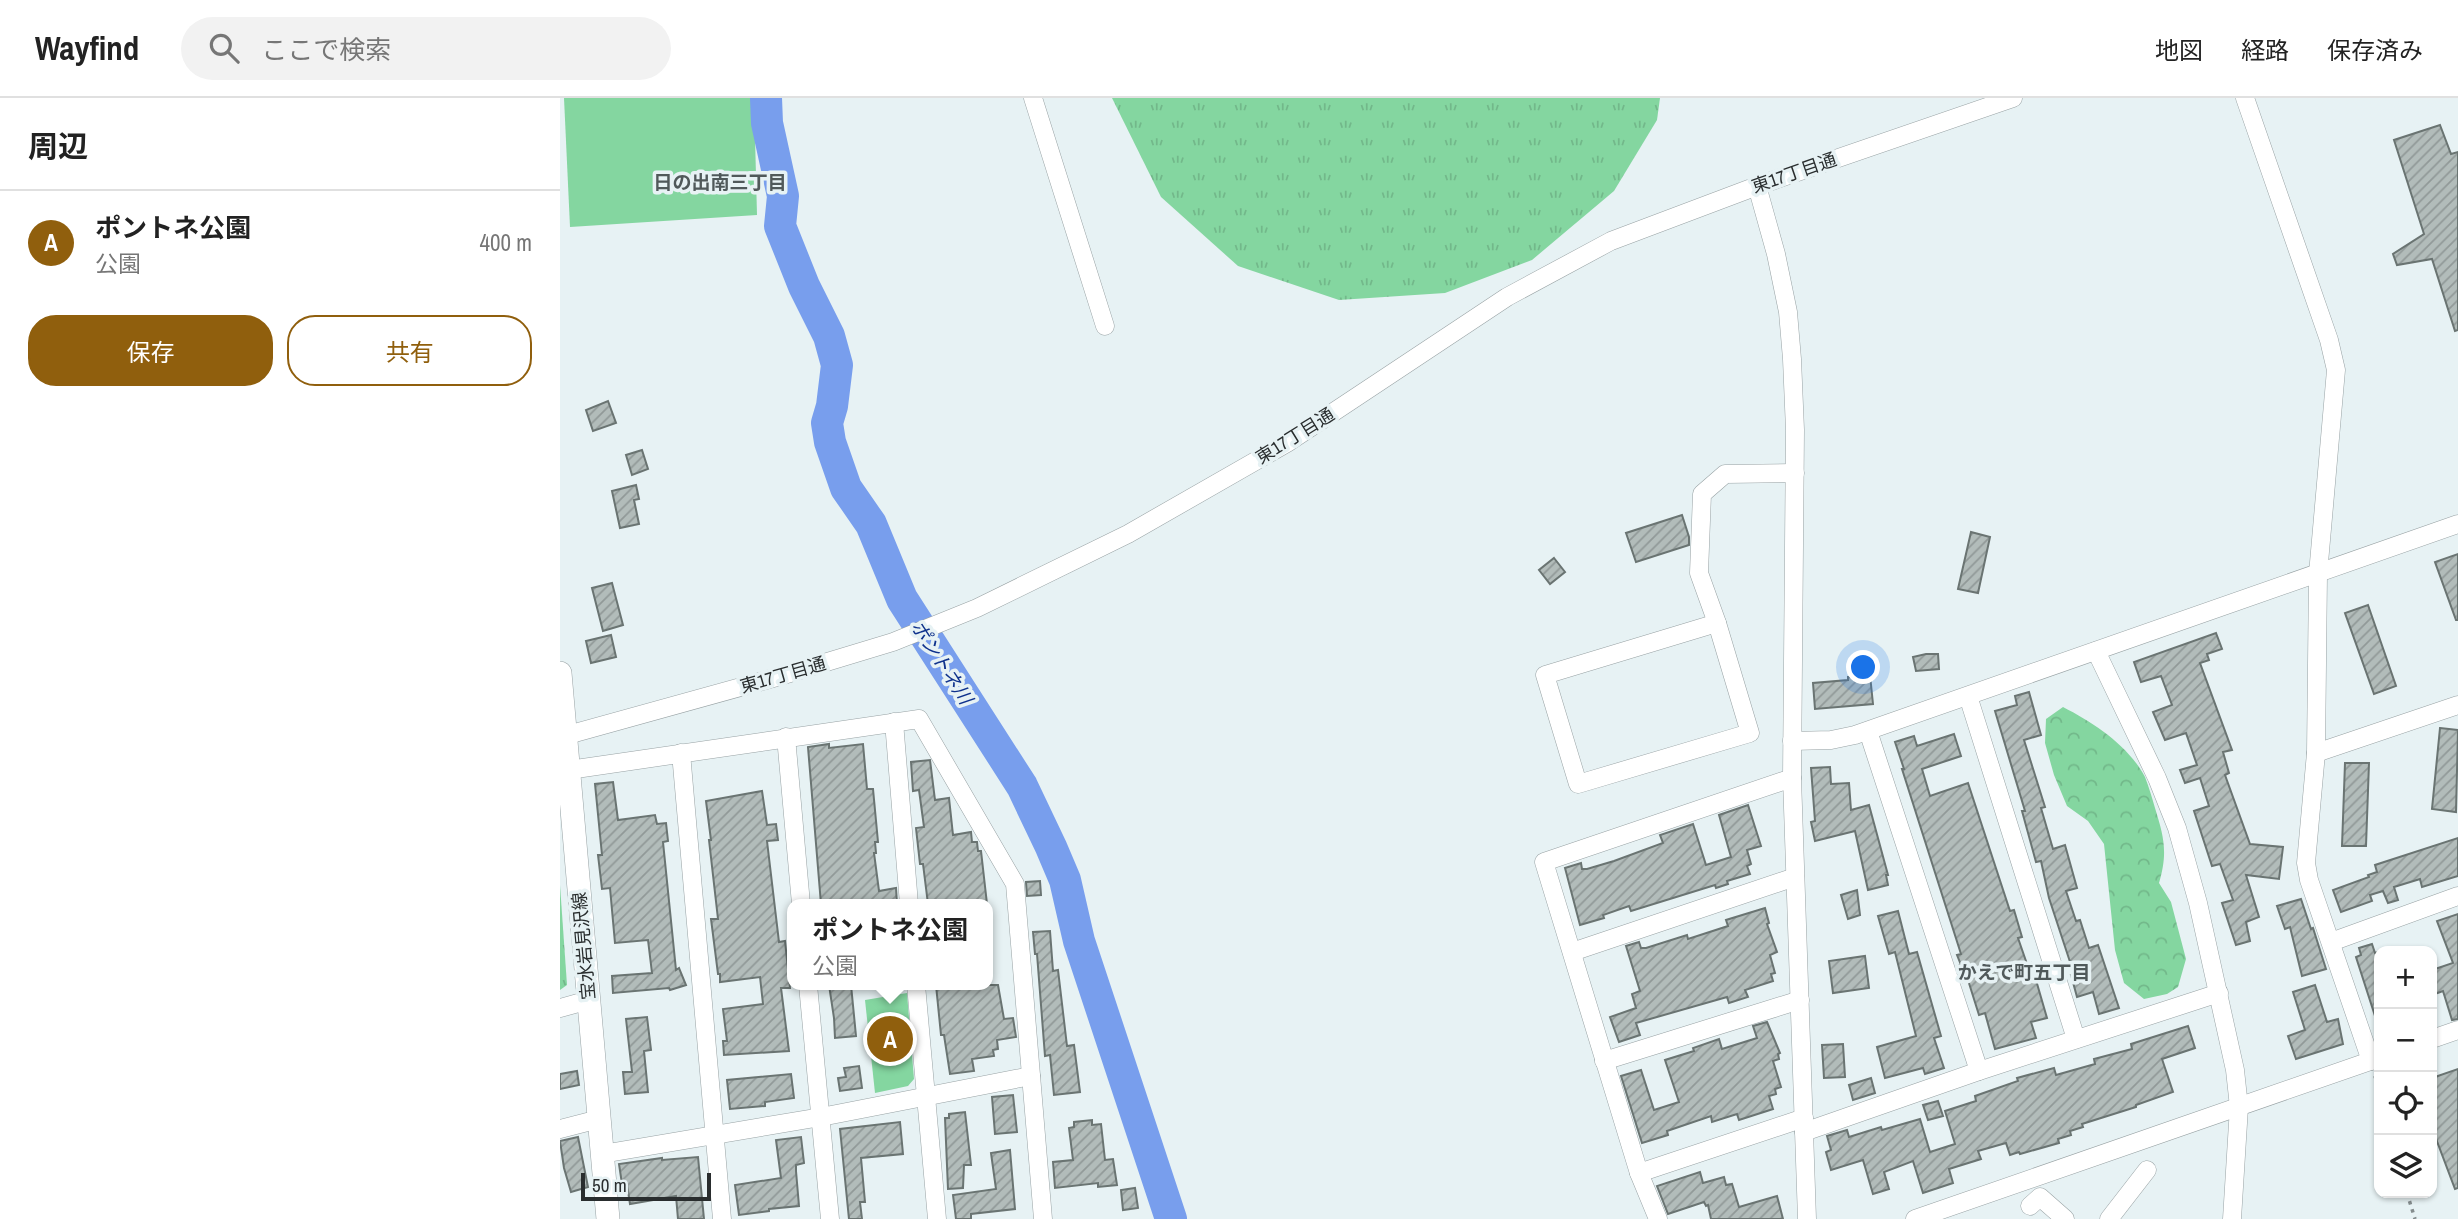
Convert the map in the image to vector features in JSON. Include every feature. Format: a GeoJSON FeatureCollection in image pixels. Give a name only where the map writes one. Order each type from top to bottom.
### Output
{"type":"FeatureCollection","features":[{"type":"Feature","properties":{"kind":"main road","name":"宝水岩見沢線"},"geometry":{"type":"LineString","coordinates":[[560,673],[563,737],[569,770],[608,1219]]}},
{"type":"Feature","properties":{"kind":"street"},"geometry":{"type":"LineString","coordinates":[[1033,98],[1105,326]]}},
{"type":"Feature","properties":{"kind":"street","name":"東17丁目通"},"geometry":{"type":"LineString","coordinates":[[563,737],[893,642],[977,608],[1128,534],[1287,443],[1507,297],[1611,242],[1757,186],[2013,98]]}},
{"type":"Feature","properties":{"kind":"street"},"geometry":{"type":"LineString","coordinates":[[2245,98],[2329,340],[2336,370],[2318,573],[2316,753],[2306,863],[2331,942],[2374,1056]]}},
{"type":"Feature","properties":{"kind":"street"},"geometry":{"type":"LineString","coordinates":[[1757,186],[1776,254],[1788,312],[1795,430],[1792,778],[1807,1219]]}},
{"type":"Feature","properties":{"kind":"street"},"geometry":{"type":"LineString","coordinates":[[1717,623],[1545,675],[1578,785],[1750,733],[1717,623],[1699,573],[1702,494],[1725,474],[1795,473]]}},
{"type":"Feature","properties":{"kind":"street"},"geometry":{"type":"LineString","coordinates":[[1792,741],[1831,740],[1868,731],[2458,524]]}},
{"type":"Feature","properties":{"kind":"street"},"geometry":{"type":"LineString","coordinates":[[2096,651],[2135,729],[2177,828],[2219,993],[2235,1070],[2238,1107],[2230,1218]]}},
{"type":"Feature","properties":{"kind":"street"},"geometry":{"type":"LineString","coordinates":[[1968,696],[2076,1040]]}},
{"type":"Feature","properties":{"kind":"street"},"geometry":{"type":"LineString","coordinates":[[2316,753],[2458,705]]}},
{"type":"Feature","properties":{"kind":"street"},"geometry":{"type":"LineString","coordinates":[[569,770],[919,719],[1015,884],[1043,1219]]}},
{"type":"Feature","properties":{"kind":"street"},"geometry":{"type":"LineString","coordinates":[[894,722],[909,899]]}},
{"type":"Feature","properties":{"kind":"street"},"geometry":{"type":"LineString","coordinates":[[1868,731],[1979,1071]]}},
{"type":"Feature","properties":{"kind":"street"},"geometry":{"type":"LineString","coordinates":[[786,737],[801,899]]}},
{"type":"Feature","properties":{"kind":"street"},"geometry":{"type":"LineString","coordinates":[[681,753],[722,1219]]}},
{"type":"Feature","properties":{"kind":"street"},"geometry":{"type":"LineString","coordinates":[[1658,1219],[1639,1173],[1544,862],[1792,778]]}},
{"type":"Feature","properties":{"kind":"street"},"geometry":{"type":"LineString","coordinates":[[1572,952],[1795,877]]}},
{"type":"Feature","properties":{"kind":"street"},"geometry":{"type":"LineString","coordinates":[[2331,942],[2458,896]]}},
{"type":"Feature","properties":{"kind":"street"},"geometry":{"type":"LineString","coordinates":[[808,990],[830,1219]]}},
{"type":"Feature","properties":{"kind":"street"},"geometry":{"type":"LineString","coordinates":[[916,990],[937,1219]]}},
{"type":"Feature","properties":{"kind":"street"},"geometry":{"type":"LineString","coordinates":[[1639,1173],[1979,1071],[2219,993]]}},
{"type":"Feature","properties":{"kind":"street"},"geometry":{"type":"LineString","coordinates":[[560,1008],[589,1000]]}},
{"type":"Feature","properties":{"kind":"street"},"geometry":{"type":"LineString","coordinates":[[1604,1061],[1800,1000]]}},
{"type":"Feature","properties":{"kind":"street"},"geometry":{"type":"LineString","coordinates":[[2437,1038],[2458,1030]]}},
{"type":"Feature","properties":{"kind":"street"},"geometry":{"type":"LineString","coordinates":[[1920,1218],[2374,1059]]}},
{"type":"Feature","properties":{"kind":"street"},"geometry":{"type":"LineString","coordinates":[[602,1154],[1031,1076]]}},
{"type":"Feature","properties":{"kind":"street"},"geometry":{"type":"LineString","coordinates":[[560,1129],[599,1119]]}},
{"type":"Feature","properties":{"kind":"street"},"geometry":{"type":"LineString","coordinates":[[2109,1219],[2147,1170]]}},
{"type":"Feature","properties":{"kind":"street"},"geometry":{"type":"LineString","coordinates":[[2025,1181],[2026,1212]]}},
{"type":"Feature","properties":{"kind":"street"},"geometry":{"type":"LineString","coordinates":[[2026,1212],[2040,1197],[2065,1219]]}},
{"type":"Feature","properties":{"kind":"path"},"geometry":{"type":"LineString","coordinates":[[2409,1198],[2415,1219]]}},
{"type":"Feature","properties":{"kind":"green space"},"geometry":{"type":"Polygon","coordinates":[[[564,98],[754,98],[757,215],[570,227],[564,98]]]}},
{"type":"Feature","properties":{"kind":"green space"},"geometry":{"type":"Polygon","coordinates":[[[1112,98],[1660,98],[1657,120],[1614,191],[1532,260],[1445,293],[1339,300],[1238,266],[1161,197],[1112,98]]]}},
{"type":"Feature","properties":{"kind":"green space"},"geometry":{"type":"Polygon","coordinates":[[[2063,707],[2120,745],[2145,777],[2164,845],[2159,883],[2171,902],[2186,959],[2178,987],[2167,994],[2144,999],[2124,983],[2115,950],[2104,844],[2088,821],[2067,806],[2045,743],[2046,719],[2063,707]]]}},
{"type":"Feature","properties":{"kind":"green space"},"geometry":{"type":"Polygon","coordinates":[[[560,885],[567,985],[560,990],[560,885]]]}},
{"type":"Feature","properties":{"kind":"green space"},"geometry":{"type":"Polygon","coordinates":[[[907,993],[914,1079],[908,1086],[875,1093],[865,1000],[907,993]]]}},
{"type":"Feature","properties":{"kind":"building"},"geometry":{"type":"Polygon","coordinates":[[[2440,125],[2451,154],[2458,152],[2458,330],[2455,331],[2432,259],[2397,265],[2393,254],[2424,234],[2394,140],[2440,125]]]}},
{"type":"Feature","properties":{"kind":"building"},"geometry":{"type":"Polygon","coordinates":[[[608,401],[616,423],[593,431],[586,410],[608,401]]]}},
{"type":"Feature","properties":{"kind":"building"},"geometry":{"type":"Polygon","coordinates":[[[642,450],[648,469],[632,475],[626,455],[642,450]]]}},
{"type":"Feature","properties":{"kind":"building"},"geometry":{"type":"Polygon","coordinates":[[[636,485],[639,499],[634,500],[639,524],[620,528],[612,491],[636,485]]]}},
{"type":"Feature","properties":{"kind":"building"},"geometry":{"type":"Polygon","coordinates":[[[1682,515],[1689,545],[1636,562],[1626,533],[1682,515]]]}},
{"type":"Feature","properties":{"kind":"building"},"geometry":{"type":"Polygon","coordinates":[[[1971,532],[1990,537],[1978,593],[1958,589],[1971,532]]]}},
{"type":"Feature","properties":{"kind":"building"},"geometry":{"type":"Polygon","coordinates":[[[2458,554],[2458,620],[2456,620],[2435,562],[2458,554]]]}},
{"type":"Feature","properties":{"kind":"building"},"geometry":{"type":"Polygon","coordinates":[[[1554,558],[1565,572],[1550,584],[1539,570],[1554,558]]]}},
{"type":"Feature","properties":{"kind":"building"},"geometry":{"type":"Polygon","coordinates":[[[612,583],[623,625],[603,631],[592,588],[612,583]]]}},
{"type":"Feature","properties":{"kind":"building"},"geometry":{"type":"Polygon","coordinates":[[[2368,605],[2396,686],[2374,694],[2345,613],[2368,605]]]}},
{"type":"Feature","properties":{"kind":"building"},"geometry":{"type":"Polygon","coordinates":[[[2216,633],[2222,649],[2207,654],[2209,660],[2200,663],[2232,750],[2223,752],[2229,773],[2225,775],[2250,844],[2283,847],[2279,879],[2246,875],[2259,917],[2246,922],[2250,941],[2236,945],[2222,903],[2233,900],[2220,864],[2212,866],[2194,811],[2209,806],[2200,778],[2185,783],[2180,770],[2197,765],[2186,733],[2165,740],[2153,712],[2172,705],[2161,676],[2141,682],[2134,662],[2216,633]]]}},
{"type":"Feature","properties":{"kind":"building"},"geometry":{"type":"Polygon","coordinates":[[[611,635],[616,657],[591,663],[586,641],[611,635]]]}},
{"type":"Feature","properties":{"kind":"building"},"geometry":{"type":"Polygon","coordinates":[[[1938,654],[1939,669],[1916,671],[1913,657],[1938,654]]]}},
{"type":"Feature","properties":{"kind":"building"},"geometry":{"type":"Polygon","coordinates":[[[1870,675],[1873,704],[1815,709],[1813,683],[1870,675]]]}},
{"type":"Feature","properties":{"kind":"building"},"geometry":{"type":"Polygon","coordinates":[[[2029,692],[2041,735],[2024,740],[2045,807],[2041,808],[2053,849],[2065,845],[2077,888],[2066,891],[2076,921],[2080,920],[2089,948],[2098,945],[2119,1008],[2099,1014],[2093,992],[2077,997],[2071,975],[2074,974],[2049,898],[2041,861],[2036,862],[2022,811],[2025,811],[1995,711],[2017,705],[2015,696],[2029,692]]]}},
{"type":"Feature","properties":{"kind":"building"},"geometry":{"type":"Polygon","coordinates":[[[2440,728],[2458,730],[2456,812],[2432,809],[2440,728]]]}},
{"type":"Feature","properties":{"kind":"building"},"geometry":{"type":"Polygon","coordinates":[[[1954,734],[1961,756],[1922,769],[1930,796],[1968,783],[2010,911],[2014,910],[2022,937],[2018,938],[2027,964],[2031,963],[2047,1018],[2031,1022],[2036,1038],[1995,1049],[1985,1013],[1979,1015],[1968,980],[1963,982],[1957,955],[1961,954],[1895,742],[1914,736],[1917,746],[1954,734]]]}},
{"type":"Feature","properties":{"kind":"building"},"geometry":{"type":"Polygon","coordinates":[[[829,744],[829,748],[863,744],[867,789],[873,789],[878,842],[875,842],[874,853],[879,891],[896,888],[897,899],[821,899],[808,747],[829,744]]]}},
{"type":"Feature","properties":{"kind":"building"},"geometry":{"type":"Polygon","coordinates":[[[930,760],[935,800],[949,798],[953,835],[971,832],[972,842],[977,842],[978,851],[981,851],[986,899],[927,899],[916,828],[924,827],[919,790],[913,791],[911,762],[930,760]]]}},
{"type":"Feature","properties":{"kind":"building"},"geometry":{"type":"Polygon","coordinates":[[[2345,763],[2369,763],[2366,846],[2342,846],[2345,763]]]}},
{"type":"Feature","properties":{"kind":"building"},"geometry":{"type":"Polygon","coordinates":[[[1830,767],[1831,784],[1849,783],[1851,810],[1869,805],[1888,875],[1888,885],[1868,890],[1855,831],[1815,841],[1811,822],[1815,821],[1811,768],[1830,767]]]}},
{"type":"Feature","properties":{"kind":"building"},"geometry":{"type":"Polygon","coordinates":[[[613,782],[618,820],[655,815],[657,824],[666,823],[668,841],[663,842],[676,970],[679,968],[686,985],[670,990],[613,993],[612,976],[652,973],[648,940],[615,943],[610,888],[602,889],[598,855],[602,855],[595,784],[613,782]]]}},
{"type":"Feature","properties":{"kind":"building"},"geometry":{"type":"Polygon","coordinates":[[[762,791],[767,825],[776,824],[778,840],[767,841],[779,942],[785,941],[787,960],[787,988],[781,988],[789,1051],[724,1055],[723,1041],[727,1041],[723,1009],[763,1004],[760,977],[720,982],[711,919],[718,919],[706,801],[762,791]]]}},
{"type":"Feature","properties":{"kind":"building"},"geometry":{"type":"Polygon","coordinates":[[[1748,805],[1761,846],[1747,850],[1751,864],[1747,866],[1750,874],[1727,881],[1728,884],[1716,888],[1715,885],[1631,911],[1629,906],[1603,915],[1604,918],[1580,925],[1565,868],[1581,863],[1582,869],[1587,869],[1614,861],[1663,843],[1660,835],[1693,824],[1706,865],[1731,857],[1719,815],[1748,805]]]}},
{"type":"Feature","properties":{"kind":"building"},"geometry":{"type":"Polygon","coordinates":[[[2458,838],[2458,876],[2422,887],[2420,879],[2394,887],[2398,900],[2388,903],[2383,891],[2370,895],[2372,901],[2341,912],[2333,890],[2369,877],[2368,875],[2377,872],[2375,865],[2458,838]]]}},
{"type":"Feature","properties":{"kind":"building"},"geometry":{"type":"Polygon","coordinates":[[[1040,881],[1041,895],[1027,896],[1026,882],[1040,881]]]}},
{"type":"Feature","properties":{"kind":"building"},"geometry":{"type":"Polygon","coordinates":[[[1857,890],[1860,915],[1848,919],[1841,895],[1857,890]]]}},
{"type":"Feature","properties":{"kind":"building"},"geometry":{"type":"Polygon","coordinates":[[[2301,899],[2326,969],[2302,976],[2290,927],[2285,929],[2277,906],[2301,899]]]}},
{"type":"Feature","properties":{"kind":"building"},"geometry":{"type":"Polygon","coordinates":[[[1765,908],[1769,923],[1767,924],[1777,952],[1770,955],[1775,973],[1771,974],[1773,981],[1745,990],[1748,997],[1729,1003],[1727,997],[1636,1023],[1640,1035],[1619,1042],[1610,1017],[1636,1008],[1632,994],[1640,991],[1626,946],[1639,942],[1641,948],[1646,948],[1687,935],[1688,939],[1728,926],[1726,920],[1765,908]]]}},
{"type":"Feature","properties":{"kind":"building"},"geometry":{"type":"Polygon","coordinates":[[[1898,911],[1909,954],[1917,952],[1941,1036],[1934,1038],[1944,1068],[1925,1074],[1923,1068],[1885,1078],[1877,1047],[1916,1036],[1895,952],[1889,954],[1878,916],[1898,911]]]}},
{"type":"Feature","properties":{"kind":"building"},"geometry":{"type":"Polygon","coordinates":[[[2458,914],[2458,1019],[2452,1020],[2443,991],[2437,993],[2437,968],[2453,963],[2437,921],[2458,914]]]}},
{"type":"Feature","properties":{"kind":"building"},"geometry":{"type":"Polygon","coordinates":[[[1050,931],[1053,971],[1058,970],[1067,1046],[1074,1045],[1080,1092],[1054,1095],[1050,1055],[1045,1056],[1033,932],[1050,931]]]}},
{"type":"Feature","properties":{"kind":"building"},"geometry":{"type":"Polygon","coordinates":[[[2372,944],[2374,950],[2374,1013],[2356,957],[2361,955],[2359,948],[2372,944]]]}},
{"type":"Feature","properties":{"kind":"building"},"geometry":{"type":"Polygon","coordinates":[[[1865,956],[1869,988],[1833,993],[1829,961],[1865,956]]]}},
{"type":"Feature","properties":{"kind":"building"},"geometry":{"type":"Polygon","coordinates":[[[993,985],[998,985],[1004,1019],[1013,1018],[1016,1037],[997,1040],[998,1049],[993,1050],[994,1056],[972,1059],[974,1071],[950,1074],[944,1035],[941,1035],[936,990],[993,990],[993,985]]]}},
{"type":"Feature","properties":{"kind":"building"},"geometry":{"type":"Polygon","coordinates":[[[2315,985],[2327,1022],[2338,1019],[2343,1044],[2296,1059],[2288,1036],[2305,1030],[2293,992],[2315,985]]]}},
{"type":"Feature","properties":{"kind":"building"},"geometry":{"type":"Polygon","coordinates":[[[830,990],[851,990],[856,1036],[835,1038],[830,990]]]}},
{"type":"Feature","properties":{"kind":"building"},"geometry":{"type":"Polygon","coordinates":[[[647,1017],[651,1050],[644,1051],[648,1092],[625,1094],[623,1072],[632,1072],[626,1019],[647,1017]]]}},
{"type":"Feature","properties":{"kind":"building"},"geometry":{"type":"Polygon","coordinates":[[[1767,1022],[1780,1053],[1779,1059],[1773,1061],[1781,1087],[1775,1089],[1776,1094],[1769,1096],[1773,1109],[1739,1120],[1737,1114],[1712,1122],[1711,1116],[1642,1143],[1621,1076],[1641,1070],[1654,1110],[1679,1102],[1665,1060],[1694,1051],[1693,1048],[1719,1039],[1722,1049],[1757,1038],[1753,1026],[1767,1022]]]}},
{"type":"Feature","properties":{"kind":"building"},"geometry":{"type":"Polygon","coordinates":[[[2188,1026],[2195,1048],[2162,1059],[2173,1092],[2082,1124],[2083,1127],[2070,1131],[2071,1135],[2058,1139],[2059,1143],[2010,1155],[2006,1143],[1978,1151],[1981,1159],[1949,1169],[1953,1183],[1923,1193],[1913,1161],[1884,1172],[1889,1189],[1873,1194],[1863,1160],[1831,1170],[1826,1152],[1831,1150],[1827,1136],[1847,1130],[1849,1137],[1920,1119],[1930,1152],[1955,1144],[1945,1111],[1976,1101],[1975,1096],[2018,1081],[2017,1078],[2054,1068],[2056,1075],[2095,1064],[2094,1059],[2132,1049],[2131,1044],[2188,1026]]]}},
{"type":"Feature","properties":{"kind":"building"},"geometry":{"type":"Polygon","coordinates":[[[1843,1044],[1845,1077],[1824,1078],[1822,1045],[1843,1044]]]}},
{"type":"Feature","properties":{"kind":"building"},"geometry":{"type":"Polygon","coordinates":[[[859,1066],[862,1088],[840,1091],[838,1078],[846,1077],[844,1068],[859,1066]]]}},
{"type":"Feature","properties":{"kind":"building"},"geometry":{"type":"Polygon","coordinates":[[[2458,1069],[2458,1188],[2455,1189],[2437,1141],[2437,1076],[2458,1069]]]}},
{"type":"Feature","properties":{"kind":"building"},"geometry":{"type":"Polygon","coordinates":[[[577,1071],[579,1085],[560,1089],[560,1074],[577,1071]]]}},
{"type":"Feature","properties":{"kind":"building"},"geometry":{"type":"Polygon","coordinates":[[[791,1074],[794,1098],[765,1102],[765,1106],[730,1109],[727,1080],[791,1074]]]}},
{"type":"Feature","properties":{"kind":"building"},"geometry":{"type":"Polygon","coordinates":[[[1871,1078],[1875,1093],[1853,1100],[1849,1085],[1871,1078]]]}},
{"type":"Feature","properties":{"kind":"building"},"geometry":{"type":"Polygon","coordinates":[[[1013,1095],[1017,1132],[995,1134],[992,1097],[1013,1095]]]}},
{"type":"Feature","properties":{"kind":"building"},"geometry":{"type":"Polygon","coordinates":[[[1938,1101],[1943,1116],[1928,1120],[1923,1105],[1938,1101]]]}},
{"type":"Feature","properties":{"kind":"building"},"geometry":{"type":"Polygon","coordinates":[[[965,1112],[971,1165],[964,1165],[963,1188],[948,1189],[945,1118],[949,1118],[949,1114],[965,1112]]]}},
{"type":"Feature","properties":{"kind":"building"},"geometry":{"type":"Polygon","coordinates":[[[1092,1120],[1092,1125],[1101,1124],[1105,1160],[1113,1159],[1117,1185],[1098,1187],[1098,1183],[1055,1188],[1053,1162],[1073,1160],[1069,1128],[1074,1127],[1074,1122],[1092,1120]]]}},
{"type":"Feature","properties":{"kind":"building"},"geometry":{"type":"Polygon","coordinates":[[[900,1122],[903,1154],[861,1158],[865,1202],[860,1202],[862,1219],[849,1219],[840,1129],[900,1122]]]}},
{"type":"Feature","properties":{"kind":"building"},"geometry":{"type":"Polygon","coordinates":[[[578,1137],[588,1187],[571,1192],[560,1141],[578,1137]]]}},
{"type":"Feature","properties":{"kind":"building"},"geometry":{"type":"Polygon","coordinates":[[[801,1137],[804,1163],[796,1165],[799,1206],[739,1215],[735,1185],[781,1178],[776,1140],[801,1137]]]}},
{"type":"Feature","properties":{"kind":"building"},"geometry":{"type":"Polygon","coordinates":[[[1010,1150],[1015,1209],[971,1214],[971,1219],[956,1219],[953,1195],[996,1189],[991,1153],[1010,1150]]]}},
{"type":"Feature","properties":{"kind":"building"},"geometry":{"type":"Polygon","coordinates":[[[698,1157],[704,1219],[678,1219],[676,1196],[630,1204],[627,1184],[622,1184],[619,1164],[662,1158],[698,1157]]]}},
{"type":"Feature","properties":{"kind":"building"},"geometry":{"type":"Polygon","coordinates":[[[1700,1172],[1703,1183],[1724,1177],[1726,1185],[1732,1184],[1739,1207],[1777,1196],[1783,1219],[1711,1219],[1708,1205],[1704,1202],[1668,1214],[1657,1186],[1700,1172]]]}},
{"type":"Feature","properties":{"kind":"building"},"geometry":{"type":"Polygon","coordinates":[[[1135,1188],[1138,1208],[1123,1210],[1121,1190],[1135,1188]]]}},
{"type":"Feature","properties":{"kind":"waterway","name":"ポントネ川"},"geometry":{"type":"LineString","coordinates":[[766,98],[767,123],[783,196],[780,226],[804,286],[829,336],[837,365],[827,423],[830,442],[846,488],[871,524],[902,599],[1022,786],[1051,847],[1065,880],[1079,941],[1171,1219]]}},
{"type":"Feature","properties":{"kind":"place","name":"ポントネ公園"},"geometry":{"type":"Point","coordinates":[890,1039]}},
{"type":"Feature","properties":{"kind":"district","name":"日の出南三丁目"},"geometry":{"type":"Point","coordinates":[720,182]}},
{"type":"Feature","properties":{"kind":"district","name":"かえで町五丁目"},"geometry":{"type":"Point","coordinates":[2024,972]}}]}
